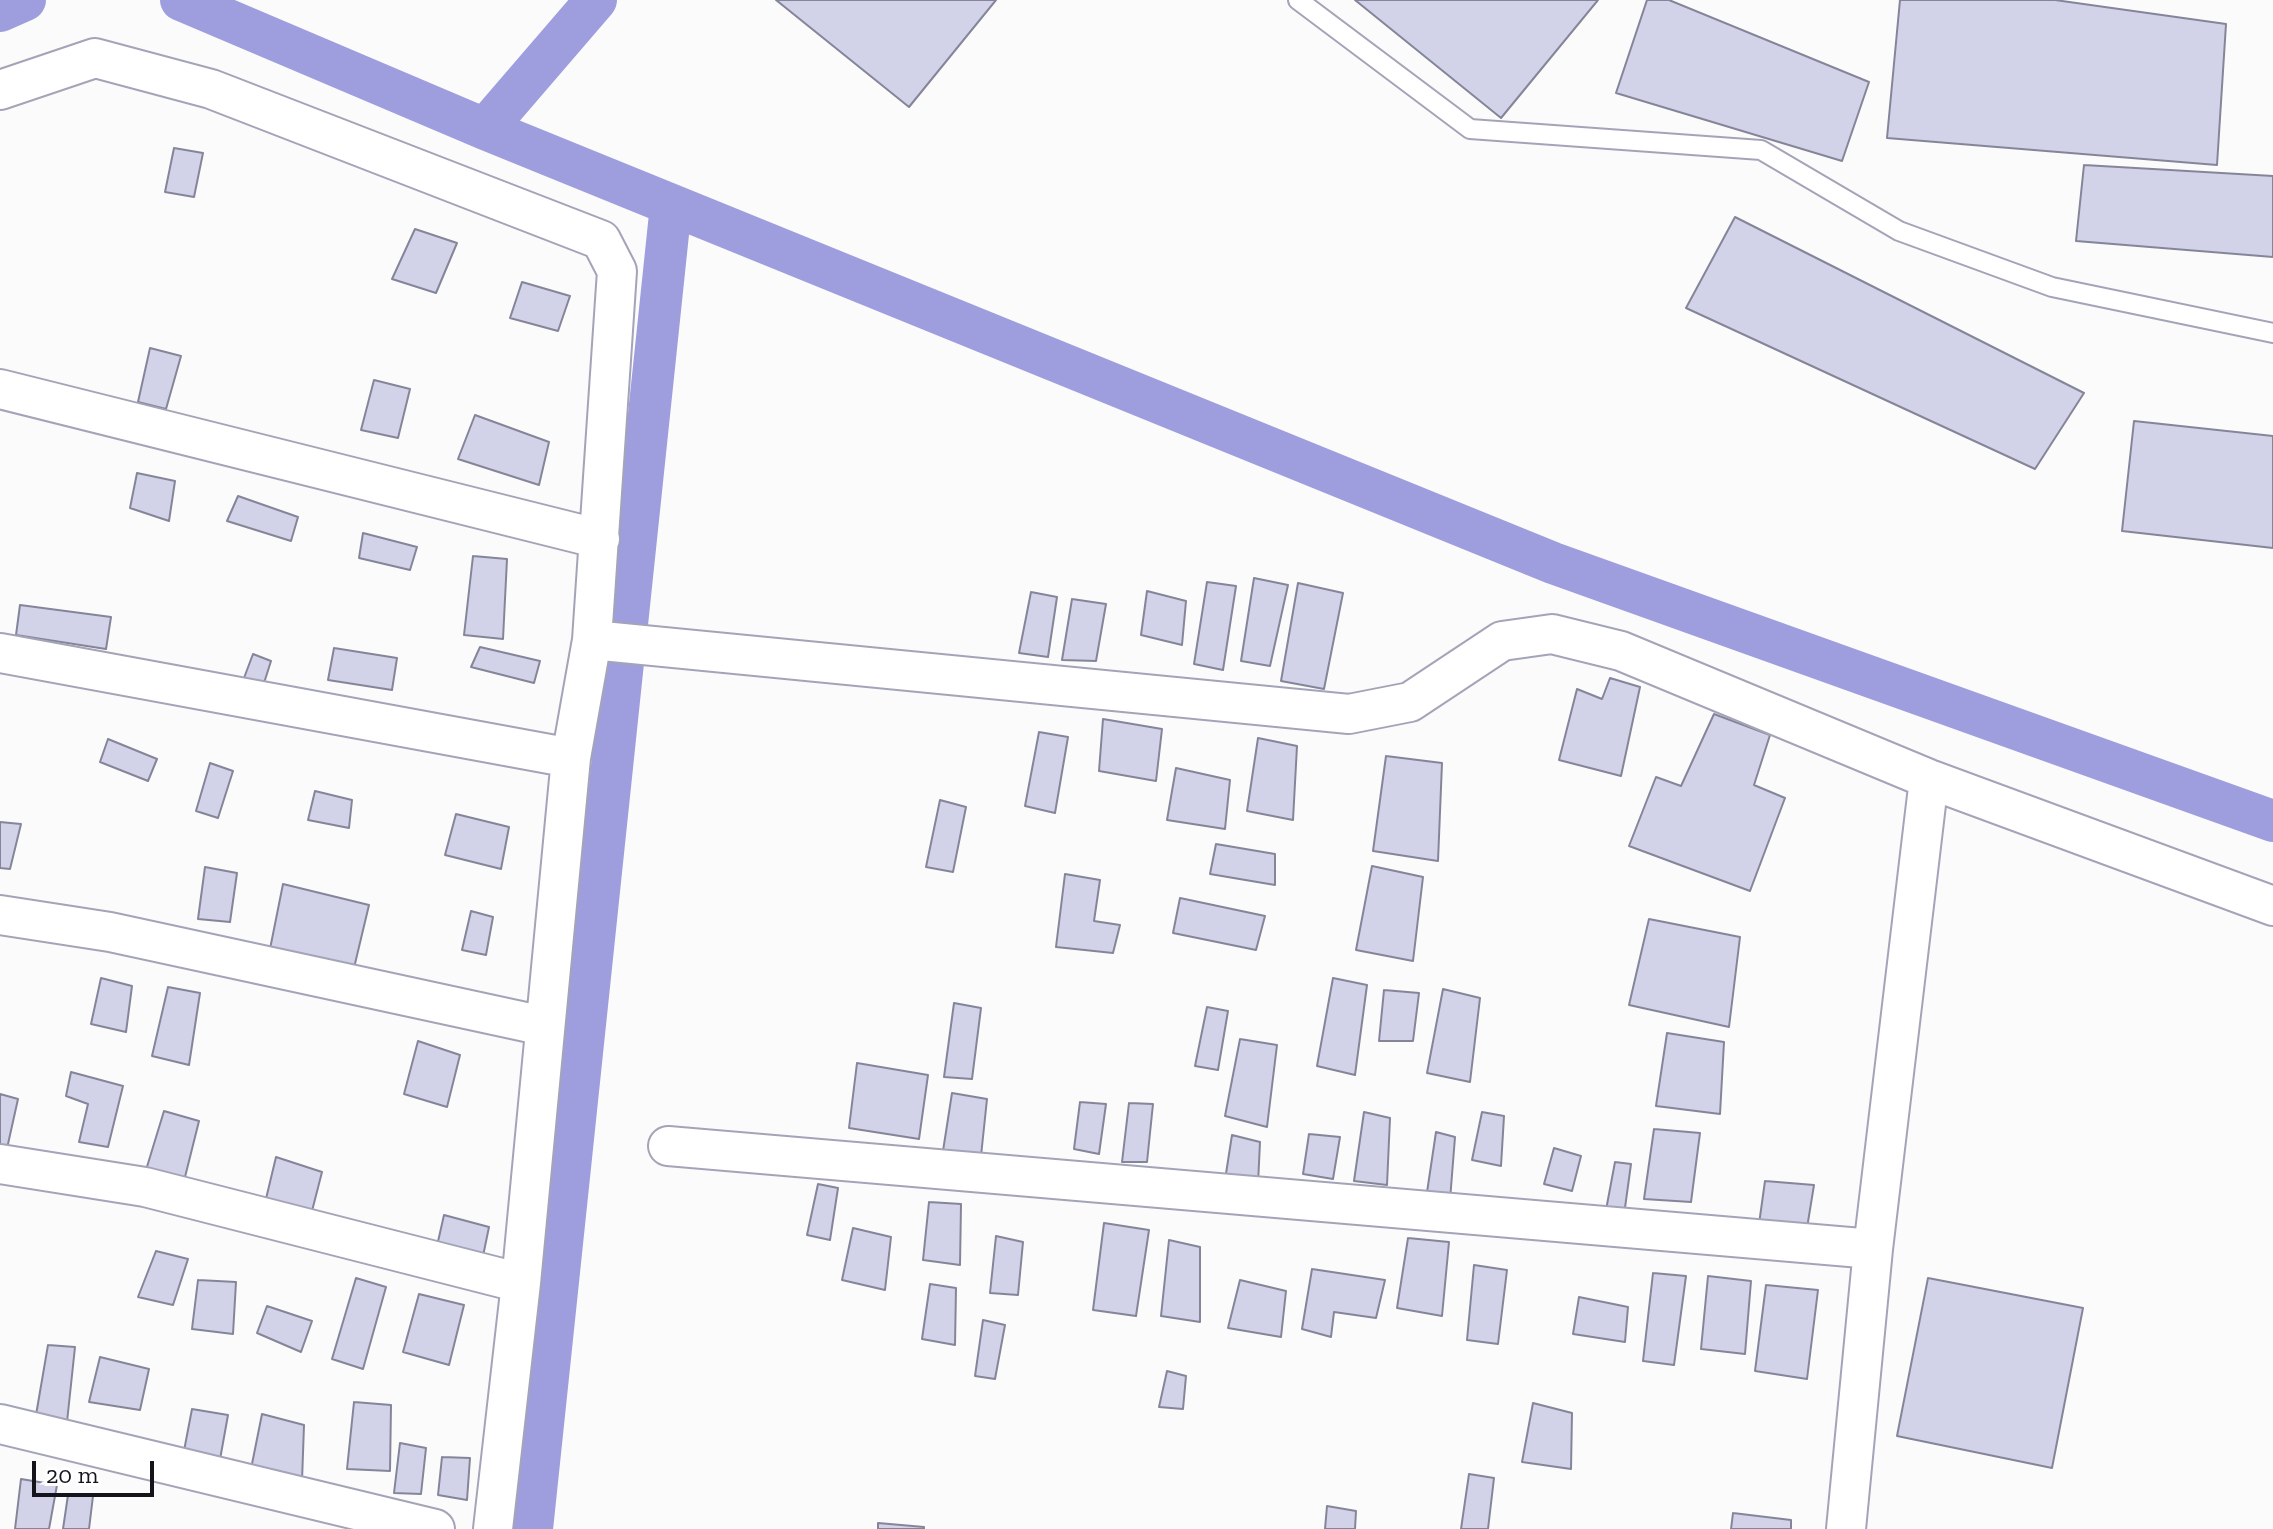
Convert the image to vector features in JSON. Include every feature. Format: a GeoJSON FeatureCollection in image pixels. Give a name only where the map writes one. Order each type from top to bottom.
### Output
{"type":"FeatureCollection","features":[{"type":"Feature","properties":{"kind":"street"},"geometry":{"type":"LineString","coordinates":[[0,90],[95,58],[211,89],[601,240],[617,271],[600,539],[598,640],[571,758],[521,1283],[493,1529]]}},
{"type":"Feature","properties":{"kind":"street"},"geometry":{"type":"LineString","coordinates":[[0,389],[600,539]]}},
{"type":"Feature","properties":{"kind":"street"},"geometry":{"type":"LineString","coordinates":[[598,640],[1349,714],[1410,702],[1502,641],[1552,634],[1621,651],[1929,779],[2273,906]]}},
{"type":"Feature","properties":{"kind":"street"},"geometry":{"type":"LineString","coordinates":[[0,653],[571,758]]}},
{"type":"Feature","properties":{"kind":"street"},"geometry":{"type":"LineString","coordinates":[[1846,1529],[1873,1249],[1929,779]]}},
{"type":"Feature","properties":{"kind":"street"},"geometry":{"type":"LineString","coordinates":[[0,915],[110,932],[544,1026]]}},
{"type":"Feature","properties":{"kind":"street"},"geometry":{"type":"LineString","coordinates":[[668,1146],[1873,1249]]}},
{"type":"Feature","properties":{"kind":"street"},"geometry":{"type":"LineString","coordinates":[[0,1164],[145,1187],[521,1283]]}},
{"type":"Feature","properties":{"kind":"street"},"geometry":{"type":"LineString","coordinates":[[0,1424],[435,1529]]}},
{"type":"Feature","properties":{"kind":"lane"},"geometry":{"type":"LineString","coordinates":[[1298,0],[1470,129],[1761,150],[1899,231],[2052,287],[2273,333]]}},
{"type":"Feature","properties":{"kind":"building"},"geometry":{"type":"Polygon","coordinates":[[[776,0],[996,0],[909,107],[776,0]]]}},
{"type":"Feature","properties":{"kind":"building"},"geometry":{"type":"Polygon","coordinates":[[[1355,0],[1598,0],[1501,118],[1355,0]]]}},
{"type":"Feature","properties":{"kind":"building"},"geometry":{"type":"Polygon","coordinates":[[[1647,0],[1669,0],[1869,82],[1842,161],[1616,93],[1647,0]]]}},
{"type":"Feature","properties":{"kind":"building"},"geometry":{"type":"Polygon","coordinates":[[[1900,0],[2055,0],[2226,24],[2217,165],[1887,138],[1900,0]]]}},
{"type":"Feature","properties":{"kind":"building"},"geometry":{"type":"Polygon","coordinates":[[[174,148],[203,153],[194,197],[165,192],[174,148]]]}},
{"type":"Feature","properties":{"kind":"building"},"geometry":{"type":"Polygon","coordinates":[[[2084,165],[2273,176],[2273,257],[2076,241],[2084,165]]]}},
{"type":"Feature","properties":{"kind":"building"},"geometry":{"type":"Polygon","coordinates":[[[1735,217],[2084,393],[2035,469],[1686,308],[1735,217]]]}},
{"type":"Feature","properties":{"kind":"building"},"geometry":{"type":"Polygon","coordinates":[[[415,229],[457,243],[436,293],[392,279],[415,229]]]}},
{"type":"Feature","properties":{"kind":"building"},"geometry":{"type":"Polygon","coordinates":[[[522,282],[570,296],[558,331],[510,318],[522,282]]]}},
{"type":"Feature","properties":{"kind":"building"},"geometry":{"type":"Polygon","coordinates":[[[150,348],[181,356],[166,409],[138,402],[150,348]]]}},
{"type":"Feature","properties":{"kind":"building"},"geometry":{"type":"Polygon","coordinates":[[[374,380],[410,389],[398,438],[361,430],[374,380]]]}},
{"type":"Feature","properties":{"kind":"building"},"geometry":{"type":"Polygon","coordinates":[[[475,415],[549,442],[539,485],[458,459],[475,415]]]}},
{"type":"Feature","properties":{"kind":"building"},"geometry":{"type":"Polygon","coordinates":[[[2134,421],[2273,436],[2273,548],[2122,531],[2134,421]]]}},
{"type":"Feature","properties":{"kind":"building"},"geometry":{"type":"Polygon","coordinates":[[[137,473],[175,481],[169,521],[130,508],[137,473]]]}},
{"type":"Feature","properties":{"kind":"building"},"geometry":{"type":"Polygon","coordinates":[[[238,496],[298,517],[291,541],[227,521],[238,496]]]}},
{"type":"Feature","properties":{"kind":"building"},"geometry":{"type":"Polygon","coordinates":[[[363,533],[417,547],[410,570],[359,558],[363,533]]]}},
{"type":"Feature","properties":{"kind":"building"},"geometry":{"type":"Polygon","coordinates":[[[473,556],[507,559],[503,639],[464,635],[473,556]]]}},
{"type":"Feature","properties":{"kind":"building"},"geometry":{"type":"Polygon","coordinates":[[[1254,578],[1288,585],[1270,666],[1241,661],[1254,578]]]}},
{"type":"Feature","properties":{"kind":"building"},"geometry":{"type":"Polygon","coordinates":[[[1207,582],[1236,586],[1223,670],[1194,664],[1207,582]]]}},
{"type":"Feature","properties":{"kind":"building"},"geometry":{"type":"Polygon","coordinates":[[[1298,583],[1343,593],[1324,689],[1281,681],[1298,583]]]}},
{"type":"Feature","properties":{"kind":"building"},"geometry":{"type":"Polygon","coordinates":[[[1147,591],[1186,601],[1182,645],[1141,635],[1147,591]]]}},
{"type":"Feature","properties":{"kind":"building"},"geometry":{"type":"Polygon","coordinates":[[[1031,592],[1057,597],[1048,657],[1019,653],[1031,592]]]}},
{"type":"Feature","properties":{"kind":"building"},"geometry":{"type":"Polygon","coordinates":[[[1072,599],[1106,604],[1096,661],[1062,660],[1072,599]]]}},
{"type":"Feature","properties":{"kind":"building"},"geometry":{"type":"Polygon","coordinates":[[[20,605],[111,617],[106,649],[16,635],[20,605]]]}},
{"type":"Feature","properties":{"kind":"building"},"geometry":{"type":"Polygon","coordinates":[[[480,647],[540,661],[534,683],[471,667],[480,647]]]}},
{"type":"Feature","properties":{"kind":"building"},"geometry":{"type":"Polygon","coordinates":[[[334,648],[397,658],[392,690],[328,680],[334,648]]]}},
{"type":"Feature","properties":{"kind":"building"},"geometry":{"type":"Polygon","coordinates":[[[253,654],[271,661],[264,683],[244,678],[253,654]]]}},
{"type":"Feature","properties":{"kind":"building"},"geometry":{"type":"Polygon","coordinates":[[[1610,678],[1640,687],[1621,776],[1559,760],[1577,689],[1602,699],[1610,678]]]}},
{"type":"Feature","properties":{"kind":"building"},"geometry":{"type":"Polygon","coordinates":[[[1714,714],[1770,735],[1754,785],[1785,798],[1750,891],[1629,846],[1656,777],[1681,786],[1714,714]]]}},
{"type":"Feature","properties":{"kind":"building"},"geometry":{"type":"Polygon","coordinates":[[[1103,719],[1162,729],[1156,781],[1099,771],[1103,719]]]}},
{"type":"Feature","properties":{"kind":"building"},"geometry":{"type":"Polygon","coordinates":[[[1039,732],[1068,737],[1055,813],[1025,806],[1039,732]]]}},
{"type":"Feature","properties":{"kind":"building"},"geometry":{"type":"Polygon","coordinates":[[[1258,738],[1297,746],[1293,820],[1247,811],[1258,738]]]}},
{"type":"Feature","properties":{"kind":"building"},"geometry":{"type":"Polygon","coordinates":[[[108,739],[157,759],[148,781],[100,762],[108,739]]]}},
{"type":"Feature","properties":{"kind":"building"},"geometry":{"type":"Polygon","coordinates":[[[1386,756],[1442,763],[1438,861],[1373,851],[1386,756]]]}},
{"type":"Feature","properties":{"kind":"building"},"geometry":{"type":"Polygon","coordinates":[[[210,763],[233,771],[218,818],[196,811],[210,763]]]}},
{"type":"Feature","properties":{"kind":"building"},"geometry":{"type":"Polygon","coordinates":[[[1176,768],[1230,780],[1225,829],[1167,820],[1176,768]]]}},
{"type":"Feature","properties":{"kind":"building"},"geometry":{"type":"Polygon","coordinates":[[[315,791],[352,800],[349,828],[308,820],[315,791]]]}},
{"type":"Feature","properties":{"kind":"building"},"geometry":{"type":"Polygon","coordinates":[[[940,800],[966,807],[953,872],[926,867],[940,800]]]}},
{"type":"Feature","properties":{"kind":"building"},"geometry":{"type":"Polygon","coordinates":[[[456,814],[509,827],[501,869],[445,855],[456,814]]]}},
{"type":"Feature","properties":{"kind":"building"},"geometry":{"type":"Polygon","coordinates":[[[0,822],[21,824],[10,869],[0,868],[0,822]]]}},
{"type":"Feature","properties":{"kind":"building"},"geometry":{"type":"Polygon","coordinates":[[[1216,844],[1275,854],[1275,885],[1210,874],[1216,844]]]}},
{"type":"Feature","properties":{"kind":"building"},"geometry":{"type":"Polygon","coordinates":[[[1372,866],[1423,877],[1413,961],[1356,950],[1372,866]]]}},
{"type":"Feature","properties":{"kind":"building"},"geometry":{"type":"Polygon","coordinates":[[[205,867],[237,873],[230,922],[198,919],[205,867]]]}},
{"type":"Feature","properties":{"kind":"building"},"geometry":{"type":"Polygon","coordinates":[[[1065,874],[1100,880],[1094,921],[1120,925],[1113,953],[1056,947],[1065,874]]]}},
{"type":"Feature","properties":{"kind":"building"},"geometry":{"type":"Polygon","coordinates":[[[283,884],[369,905],[353,972],[269,954],[283,884]]]}},
{"type":"Feature","properties":{"kind":"building"},"geometry":{"type":"Polygon","coordinates":[[[1180,898],[1265,916],[1256,950],[1173,933],[1180,898]]]}},
{"type":"Feature","properties":{"kind":"building"},"geometry":{"type":"Polygon","coordinates":[[[471,911],[493,917],[486,955],[462,950],[471,911]]]}},
{"type":"Feature","properties":{"kind":"building"},"geometry":{"type":"Polygon","coordinates":[[[1649,919],[1740,937],[1729,1027],[1629,1005],[1649,919]]]}},
{"type":"Feature","properties":{"kind":"building"},"geometry":{"type":"Polygon","coordinates":[[[101,978],[132,986],[126,1032],[91,1024],[101,978]]]}},
{"type":"Feature","properties":{"kind":"building"},"geometry":{"type":"Polygon","coordinates":[[[1333,978],[1367,985],[1355,1075],[1317,1066],[1333,978]]]}},
{"type":"Feature","properties":{"kind":"building"},"geometry":{"type":"Polygon","coordinates":[[[168,987],[200,993],[189,1065],[152,1056],[168,987]]]}},
{"type":"Feature","properties":{"kind":"building"},"geometry":{"type":"Polygon","coordinates":[[[1443,989],[1480,998],[1470,1082],[1427,1073],[1443,989]]]}},
{"type":"Feature","properties":{"kind":"building"},"geometry":{"type":"Polygon","coordinates":[[[1384,990],[1419,993],[1413,1041],[1379,1041],[1384,990]]]}},
{"type":"Feature","properties":{"kind":"building"},"geometry":{"type":"Polygon","coordinates":[[[954,1003],[981,1008],[972,1079],[944,1077],[954,1003]]]}},
{"type":"Feature","properties":{"kind":"building"},"geometry":{"type":"Polygon","coordinates":[[[1207,1007],[1228,1011],[1218,1070],[1195,1066],[1207,1007]]]}},
{"type":"Feature","properties":{"kind":"building"},"geometry":{"type":"Polygon","coordinates":[[[1667,1033],[1724,1042],[1720,1114],[1656,1106],[1667,1033]]]}},
{"type":"Feature","properties":{"kind":"building"},"geometry":{"type":"Polygon","coordinates":[[[1240,1039],[1277,1045],[1267,1127],[1225,1116],[1240,1039]]]}},
{"type":"Feature","properties":{"kind":"building"},"geometry":{"type":"Polygon","coordinates":[[[418,1041],[460,1055],[447,1107],[404,1094],[418,1041]]]}},
{"type":"Feature","properties":{"kind":"building"},"geometry":{"type":"Polygon","coordinates":[[[857,1063],[928,1075],[919,1139],[849,1128],[857,1063]]]}},
{"type":"Feature","properties":{"kind":"building"},"geometry":{"type":"Polygon","coordinates":[[[71,1072],[123,1086],[108,1147],[79,1142],[88,1104],[66,1096],[71,1072]]]}},
{"type":"Feature","properties":{"kind":"building"},"geometry":{"type":"Polygon","coordinates":[[[952,1093],[987,1099],[981,1156],[943,1151],[952,1093]]]}},
{"type":"Feature","properties":{"kind":"building"},"geometry":{"type":"Polygon","coordinates":[[[0,1094],[18,1099],[6,1153],[0,1152],[0,1094]]]}},
{"type":"Feature","properties":{"kind":"building"},"geometry":{"type":"Polygon","coordinates":[[[1080,1102],[1106,1104],[1099,1154],[1074,1149],[1080,1102]]]}},
{"type":"Feature","properties":{"kind":"building"},"geometry":{"type":"Polygon","coordinates":[[[1129,1103],[1153,1104],[1147,1162],[1122,1162],[1129,1103]]]}},
{"type":"Feature","properties":{"kind":"building"},"geometry":{"type":"Polygon","coordinates":[[[164,1111],[199,1121],[184,1181],[146,1170],[164,1111]]]}},
{"type":"Feature","properties":{"kind":"building"},"geometry":{"type":"Polygon","coordinates":[[[1364,1112],[1390,1118],[1387,1185],[1354,1181],[1364,1112]]]}},
{"type":"Feature","properties":{"kind":"building"},"geometry":{"type":"Polygon","coordinates":[[[1482,1112],[1504,1116],[1501,1166],[1472,1160],[1482,1112]]]}},
{"type":"Feature","properties":{"kind":"building"},"geometry":{"type":"Polygon","coordinates":[[[1654,1129],[1700,1133],[1691,1202],[1644,1199],[1654,1129]]]}},
{"type":"Feature","properties":{"kind":"building"},"geometry":{"type":"Polygon","coordinates":[[[1436,1132],[1455,1137],[1450,1200],[1426,1199],[1436,1132]]]}},
{"type":"Feature","properties":{"kind":"building"},"geometry":{"type":"Polygon","coordinates":[[[1309,1134],[1340,1137],[1333,1179],[1303,1174],[1309,1134]]]}},
{"type":"Feature","properties":{"kind":"building"},"geometry":{"type":"Polygon","coordinates":[[[1232,1135],[1260,1142],[1258,1184],[1225,1180],[1232,1135]]]}},
{"type":"Feature","properties":{"kind":"building"},"geometry":{"type":"Polygon","coordinates":[[[1554,1148],[1581,1156],[1572,1191],[1544,1184],[1554,1148]]]}},
{"type":"Feature","properties":{"kind":"building"},"geometry":{"type":"Polygon","coordinates":[[[276,1157],[322,1172],[312,1211],[265,1203],[276,1157]]]}},
{"type":"Feature","properties":{"kind":"building"},"geometry":{"type":"Polygon","coordinates":[[[1615,1162],[1631,1164],[1624,1215],[1606,1210],[1615,1162]]]}},
{"type":"Feature","properties":{"kind":"building"},"geometry":{"type":"Polygon","coordinates":[[[1765,1181],[1814,1185],[1807,1228],[1759,1224],[1765,1181]]]}},
{"type":"Feature","properties":{"kind":"building"},"geometry":{"type":"Polygon","coordinates":[[[818,1184],[838,1188],[830,1240],[807,1235],[818,1184]]]}},
{"type":"Feature","properties":{"kind":"building"},"geometry":{"type":"Polygon","coordinates":[[[929,1202],[961,1204],[960,1265],[923,1260],[929,1202]]]}},
{"type":"Feature","properties":{"kind":"building"},"geometry":{"type":"Polygon","coordinates":[[[444,1215],[489,1227],[483,1256],[437,1246],[444,1215]]]}},
{"type":"Feature","properties":{"kind":"building"},"geometry":{"type":"Polygon","coordinates":[[[1104,1223],[1149,1230],[1136,1316],[1093,1310],[1104,1223]]]}},
{"type":"Feature","properties":{"kind":"building"},"geometry":{"type":"Polygon","coordinates":[[[853,1228],[891,1237],[885,1290],[842,1280],[853,1228]]]}},
{"type":"Feature","properties":{"kind":"building"},"geometry":{"type":"Polygon","coordinates":[[[996,1236],[1023,1242],[1018,1295],[990,1293],[996,1236]]]}},
{"type":"Feature","properties":{"kind":"building"},"geometry":{"type":"Polygon","coordinates":[[[1408,1238],[1449,1242],[1442,1316],[1397,1308],[1408,1238]]]}},
{"type":"Feature","properties":{"kind":"building"},"geometry":{"type":"Polygon","coordinates":[[[1169,1240],[1200,1247],[1200,1322],[1161,1316],[1169,1240]]]}},
{"type":"Feature","properties":{"kind":"building"},"geometry":{"type":"Polygon","coordinates":[[[156,1251],[188,1259],[173,1305],[138,1297],[156,1251]]]}},
{"type":"Feature","properties":{"kind":"building"},"geometry":{"type":"Polygon","coordinates":[[[1474,1265],[1507,1270],[1498,1344],[1467,1340],[1474,1265]]]}},
{"type":"Feature","properties":{"kind":"building"},"geometry":{"type":"Polygon","coordinates":[[[1312,1269],[1385,1280],[1376,1318],[1334,1312],[1331,1337],[1302,1329],[1312,1269]]]}},
{"type":"Feature","properties":{"kind":"building"},"geometry":{"type":"Polygon","coordinates":[[[1653,1273],[1686,1276],[1674,1365],[1643,1361],[1653,1273]]]}},
{"type":"Feature","properties":{"kind":"building"},"geometry":{"type":"Polygon","coordinates":[[[1708,1276],[1751,1281],[1745,1354],[1701,1349],[1708,1276]]]}},
{"type":"Feature","properties":{"kind":"building"},"geometry":{"type":"Polygon","coordinates":[[[356,1278],[386,1287],[363,1369],[332,1359],[356,1278]]]}},
{"type":"Feature","properties":{"kind":"building"},"geometry":{"type":"Polygon","coordinates":[[[1928,1278],[2083,1308],[2052,1468],[1897,1436],[1928,1278]]]}},
{"type":"Feature","properties":{"kind":"building"},"geometry":{"type":"Polygon","coordinates":[[[198,1280],[236,1282],[233,1334],[192,1329],[198,1280]]]}},
{"type":"Feature","properties":{"kind":"building"},"geometry":{"type":"Polygon","coordinates":[[[1240,1280],[1286,1291],[1281,1337],[1228,1328],[1240,1280]]]}},
{"type":"Feature","properties":{"kind":"building"},"geometry":{"type":"Polygon","coordinates":[[[930,1284],[956,1288],[955,1345],[922,1339],[930,1284]]]}},
{"type":"Feature","properties":{"kind":"building"},"geometry":{"type":"Polygon","coordinates":[[[1766,1285],[1818,1290],[1807,1379],[1755,1371],[1766,1285]]]}},
{"type":"Feature","properties":{"kind":"building"},"geometry":{"type":"Polygon","coordinates":[[[419,1294],[464,1305],[449,1365],[403,1352],[419,1294]]]}},
{"type":"Feature","properties":{"kind":"building"},"geometry":{"type":"Polygon","coordinates":[[[1579,1297],[1628,1307],[1625,1342],[1573,1334],[1579,1297]]]}},
{"type":"Feature","properties":{"kind":"building"},"geometry":{"type":"Polygon","coordinates":[[[267,1306],[312,1321],[301,1352],[257,1333],[267,1306]]]}},
{"type":"Feature","properties":{"kind":"building"},"geometry":{"type":"Polygon","coordinates":[[[983,1320],[1005,1325],[995,1379],[975,1376],[983,1320]]]}},
{"type":"Feature","properties":{"kind":"building"},"geometry":{"type":"Polygon","coordinates":[[[48,1345],[75,1347],[67,1422],[36,1415],[48,1345]]]}},
{"type":"Feature","properties":{"kind":"building"},"geometry":{"type":"Polygon","coordinates":[[[100,1357],[149,1369],[140,1410],[89,1402],[100,1357]]]}},
{"type":"Feature","properties":{"kind":"building"},"geometry":{"type":"Polygon","coordinates":[[[1167,1371],[1186,1376],[1183,1409],[1159,1407],[1167,1371]]]}},
{"type":"Feature","properties":{"kind":"building"},"geometry":{"type":"Polygon","coordinates":[[[354,1402],[391,1405],[390,1471],[347,1469],[354,1402]]]}},
{"type":"Feature","properties":{"kind":"building"},"geometry":{"type":"Polygon","coordinates":[[[1533,1403],[1572,1413],[1571,1469],[1522,1462],[1533,1403]]]}},
{"type":"Feature","properties":{"kind":"building"},"geometry":{"type":"Polygon","coordinates":[[[192,1409],[228,1415],[219,1465],[183,1456],[192,1409]]]}},
{"type":"Feature","properties":{"kind":"building"},"geometry":{"type":"Polygon","coordinates":[[[262,1414],[304,1425],[302,1481],[251,1469],[262,1414]]]}},
{"type":"Feature","properties":{"kind":"building"},"geometry":{"type":"Polygon","coordinates":[[[400,1443],[426,1448],[421,1494],[394,1493],[400,1443]]]}},
{"type":"Feature","properties":{"kind":"building"},"geometry":{"type":"Polygon","coordinates":[[[442,1457],[470,1458],[467,1500],[438,1495],[442,1457]]]}},
{"type":"Feature","properties":{"kind":"building"},"geometry":{"type":"Polygon","coordinates":[[[1469,1474],[1494,1478],[1488,1529],[1461,1529],[1469,1474]]]}},
{"type":"Feature","properties":{"kind":"building"},"geometry":{"type":"Polygon","coordinates":[[[21,1479],[57,1485],[49,1529],[15,1529],[21,1479]]]}},
{"type":"Feature","properties":{"kind":"building"},"geometry":{"type":"Polygon","coordinates":[[[68,1495],[93,1496],[89,1529],[63,1529],[68,1495]]]}},
{"type":"Feature","properties":{"kind":"building"},"geometry":{"type":"Polygon","coordinates":[[[1327,1506],[1356,1511],[1355,1529],[1325,1529],[1327,1506]]]}},
{"type":"Feature","properties":{"kind":"building"},"geometry":{"type":"Polygon","coordinates":[[[1733,1513],[1791,1520],[1791,1529],[1731,1529],[1733,1513]]]}},
{"type":"Feature","properties":{"kind":"building"},"geometry":{"type":"Polygon","coordinates":[[[878,1523],[924,1527],[924,1529],[878,1529],[878,1523]]]}},
{"type":"Feature","properties":{"kind":"waterway"},"geometry":{"type":"LineString","coordinates":[[0,11],[25,0]]}},
{"type":"Feature","properties":{"kind":"waterway"},"geometry":{"type":"LineString","coordinates":[[181,0],[485,129],[1553,563],[2273,821]]}},
{"type":"Feature","properties":{"kind":"waterway"},"geometry":{"type":"LineString","coordinates":[[485,129],[596,0]]}},
{"type":"Feature","properties":{"kind":"waterway"},"geometry":{"type":"LineString","coordinates":[[532,1529],[671,205]]}}]}
